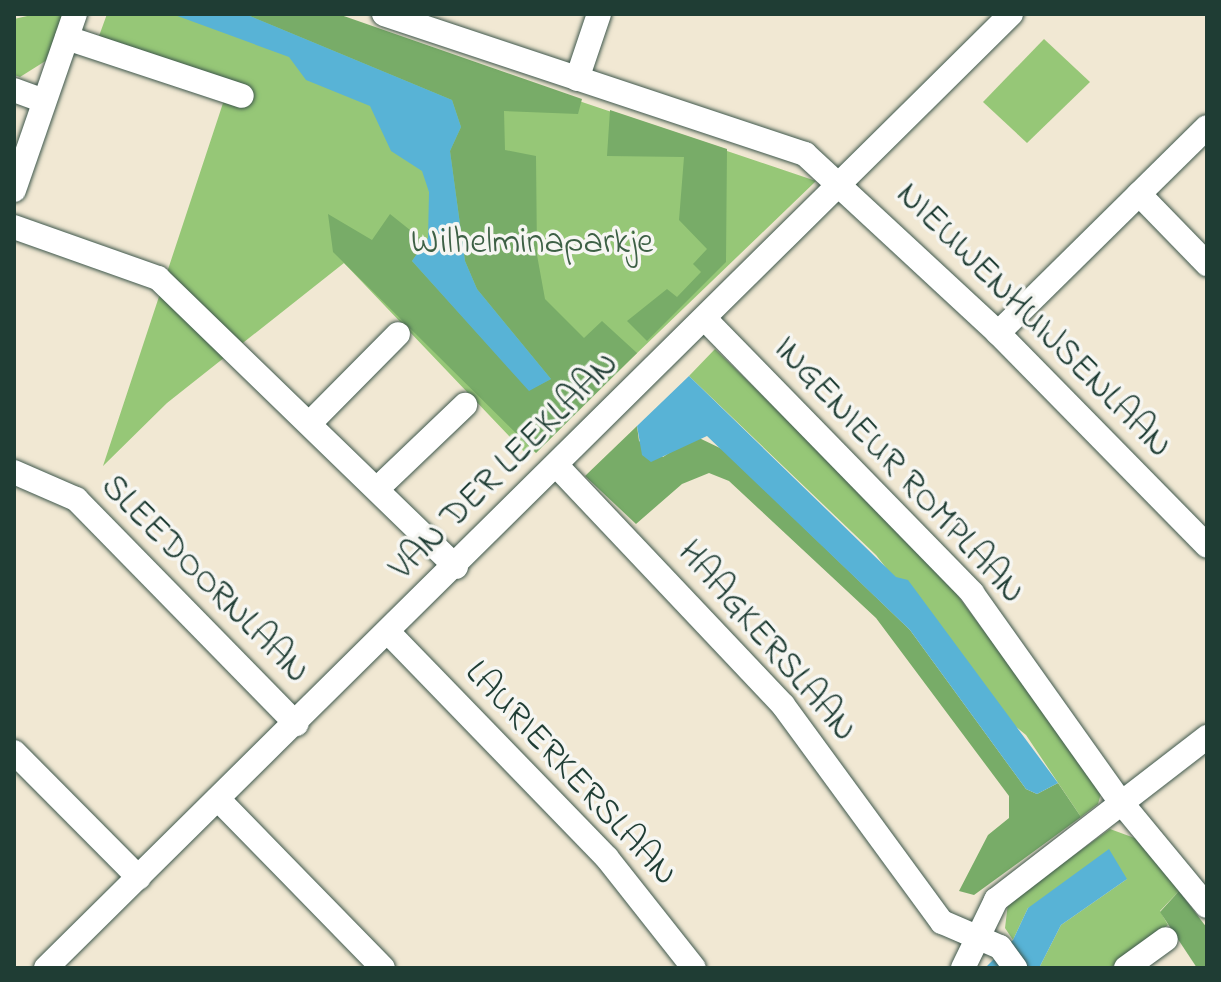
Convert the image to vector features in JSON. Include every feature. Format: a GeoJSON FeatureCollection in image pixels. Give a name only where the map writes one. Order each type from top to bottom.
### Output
{"type":"FeatureCollection","features":[{"type":"Feature","properties":{"kind":"street"},"geometry":{"type":"LineString","coordinates":[[14,190],[75,14]]}},
{"type":"Feature","properties":{"kind":"street","name":"NIEUWENHUIJSENLAAN"},"geometry":{"type":"LineString","coordinates":[[384,14],[418,19],[577,79],[760,136],[805,154],[841,183],[998,333],[1207,546]]}},
{"type":"Feature","properties":{"kind":"street"},"geometry":{"type":"LineString","coordinates":[[577,79],[599,14]]}},
{"type":"Feature","properties":{"kind":"street","name":"VAN DER LEEKLAAN"},"geometry":{"type":"LineString","coordinates":[[46,968],[456,567],[1011,14]]}},
{"type":"Feature","properties":{"kind":"street"},"geometry":{"type":"LineString","coordinates":[[67,38],[242,96]]}},
{"type":"Feature","properties":{"kind":"street"},"geometry":{"type":"LineString","coordinates":[[14,90],[44,101]]}},
{"type":"Feature","properties":{"kind":"street"},"geometry":{"type":"LineString","coordinates":[[998,333],[1207,127]]}},
{"type":"Feature","properties":{"kind":"street"},"geometry":{"type":"LineString","coordinates":[[1139,194],[1207,264]]}},
{"type":"Feature","properties":{"kind":"street"},"geometry":{"type":"LineString","coordinates":[[14,227],[158,278],[456,567]]}},
{"type":"Feature","properties":{"kind":"street","name":"INGENIEUR ROMPLAAN"},"geometry":{"type":"LineString","coordinates":[[705,319],[972,593],[1120,801],[1207,906]]}},
{"type":"Feature","properties":{"kind":"street"},"geometry":{"type":"LineString","coordinates":[[310,423],[398,334]]}},
{"type":"Feature","properties":{"kind":"street"},"geometry":{"type":"LineString","coordinates":[[377,489],[465,405]]}},
{"type":"Feature","properties":{"kind":"street","name":"HAAGKERSLAAN"},"geometry":{"type":"LineString","coordinates":[[557,466],[783,705],[942,922],[976,941],[1000,947],[1015,968]]}},
{"type":"Feature","properties":{"kind":"street","name":"SLEEDOORNLAAN"},"geometry":{"type":"LineString","coordinates":[[14,472],[76,499],[296,724]]}},
{"type":"Feature","properties":{"kind":"street","name":"LAURIERKERSLAAN"},"geometry":{"type":"LineString","coordinates":[[389,633],[607,858],[694,968]]}},
{"type":"Feature","properties":{"kind":"street"},"geometry":{"type":"LineString","coordinates":[[963,968],[996,900],[1120,801],[1207,737]]}},
{"type":"Feature","properties":{"kind":"street"},"geometry":{"type":"LineString","coordinates":[[14,752],[139,878]]}},
{"type":"Feature","properties":{"kind":"street"},"geometry":{"type":"LineString","coordinates":[[218,799],[383,968]]}},
{"type":"Feature","properties":{"kind":"street"},"geometry":{"type":"LineString","coordinates":[[1126,968],[1166,939]]}},
{"type":"Feature","properties":{"kind":"green space"},"geometry":{"type":"Polygon","coordinates":[[[36,14],[63,14],[47,60],[20,77],[14,75],[14,19],[36,14]]]}},
{"type":"Feature","properties":{"kind":"green space","name":"Wilhelminaparkje"},"geometry":{"type":"Polygon","coordinates":[[[107,14],[322,14],[816,181],[529,457],[344,263],[167,403],[103,466],[227,91],[99,36],[107,14]]]}},
{"type":"Feature","properties":{"kind":"green space"},"geometry":{"type":"Polygon","coordinates":[[[245,14],[338,14],[582,99],[578,114],[504,111],[505,150],[536,156],[537,255],[545,299],[584,338],[602,321],[637,353],[536,453],[333,252],[328,214],[372,240],[390,214],[425,242],[412,261],[529,390],[551,379],[477,289],[465,261],[450,151],[461,127],[452,100],[245,14]]]}},
{"type":"Feature","properties":{"kind":"green space"},"geometry":{"type":"Polygon","coordinates":[[[1044,39],[1090,82],[1027,143],[983,102],[1044,39]]]}},
{"type":"Feature","properties":{"kind":"green space"},"geometry":{"type":"Polygon","coordinates":[[[610,110],[727,149],[726,262],[647,341],[627,321],[667,289],[677,297],[701,272],[693,264],[707,249],[679,220],[684,157],[607,156],[610,110]]]}},
{"type":"Feature","properties":{"kind":"green space"},"geometry":{"type":"Polygon","coordinates":[[[715,349],[935,565],[1102,790],[1098,804],[1081,817],[1026,735],[1002,715],[876,555],[689,376],[715,349]]]}},
{"type":"Feature","properties":{"kind":"green space"},"geometry":{"type":"Polygon","coordinates":[[[637,426],[639,441],[663,457],[695,436],[722,449],[910,630],[1026,789],[1037,794],[1058,783],[1081,817],[974,895],[959,891],[988,835],[1009,818],[1009,796],[876,618],[729,481],[709,473],[682,484],[636,524],[585,476],[637,426]]]}},
{"type":"Feature","properties":{"kind":"green space"},"geometry":{"type":"Polygon","coordinates":[[[1110,829],[1140,840],[1179,891],[1160,911],[1168,925],[1110,968],[1039,968],[1061,925],[1127,879],[1028,908],[1013,940],[1005,928],[1008,903],[1110,829]]]}},
{"type":"Feature","properties":{"kind":"green space"},"geometry":{"type":"Polygon","coordinates":[[[1179,891],[1207,928],[1207,968],[1197,968],[1160,912],[1179,891]]]}},
{"type":"Feature","properties":{"kind":"water"},"geometry":{"type":"Polygon","coordinates":[[[172,14],[245,14],[452,100],[461,127],[450,151],[465,261],[477,289],[551,379],[529,391],[412,261],[428,238],[429,192],[422,171],[391,151],[370,106],[306,80],[289,57],[172,14]]]}},
{"type":"Feature","properties":{"kind":"water"},"geometry":{"type":"Polygon","coordinates":[[[689,376],[896,577],[908,580],[1058,783],[1037,794],[1026,789],[910,630],[707,436],[651,462],[642,455],[637,426],[689,376]]]}},
{"type":"Feature","properties":{"kind":"water"},"geometry":{"type":"Polygon","coordinates":[[[1109,849],[1127,879],[1061,925],[1039,968],[985,968],[1013,940],[1028,908],[1109,849]]]}}]}
